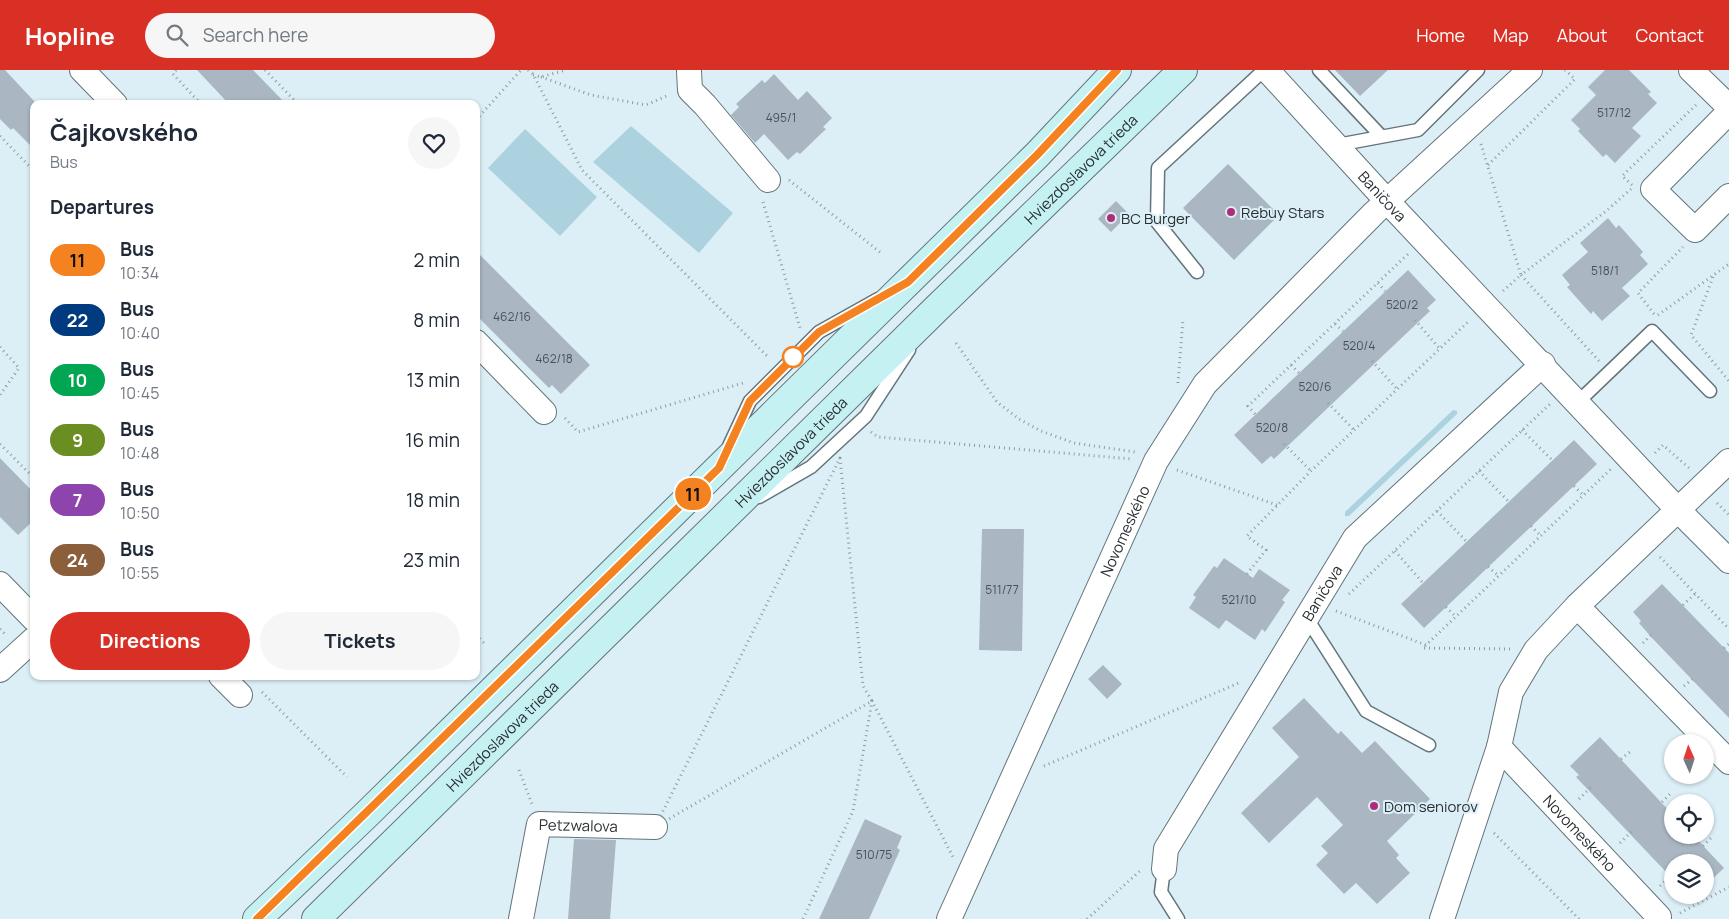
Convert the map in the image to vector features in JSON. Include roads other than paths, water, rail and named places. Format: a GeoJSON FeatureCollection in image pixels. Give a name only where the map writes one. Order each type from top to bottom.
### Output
{"type":"FeatureCollection","features":[{"type":"Feature","properties":{"kind":"street"},"geometry":{"type":"LineString","coordinates":[[82,70],[111,100]]}},
{"type":"Feature","properties":{"kind":"street"},"geometry":{"type":"LineString","coordinates":[[257,919],[1037,155],[1117,70]]}},
{"type":"Feature","properties":{"kind":"street","name":"Hviezdoslavova trieda"},"geometry":{"type":"LineString","coordinates":[[316,919],[936,309],[1183,70]]}},
{"type":"Feature","properties":{"kind":"street","name":"Baničova"},"geometry":{"type":"LineString","coordinates":[[1265,70],[1678,510]]}},
{"type":"Feature","properties":{"kind":"street","name":"Novomeského"},"geometry":{"type":"LineString","coordinates":[[949,919],[1012,780],[1147,457],[1205,384],[1387,201],[1530,70]]}},
{"type":"Feature","properties":{"kind":"street"},"geometry":{"type":"LineString","coordinates":[[1691,70],[1729,107]]}},
{"type":"Feature","properties":{"kind":"street"},"geometry":{"type":"LineString","coordinates":[[689,73],[690,90],[705,105],[768,180]]}},
{"type":"Feature","properties":{"kind":"street"},"geometry":{"type":"LineString","coordinates":[[1729,112],[1653,189],[1695,230],[1729,196]]}},
{"type":"Feature","properties":{"kind":"street"},"geometry":{"type":"LineString","coordinates":[[480,346],[551,411]]}},
{"type":"Feature","properties":{"kind":"street","name":"Baničova"},"geometry":{"type":"LineString","coordinates":[[1165,859],[1306,617],[1355,538],[1543,364]]}},
{"type":"Feature","properties":{"kind":"street"},"geometry":{"type":"LineString","coordinates":[[1443,919],[1499,747],[1511,692],[1536,650],[1577,606],[1729,461]]}},
{"type":"Feature","properties":{"kind":"street"},"geometry":{"type":"LineString","coordinates":[[1678,510],[1729,561]]}},
{"type":"Feature","properties":{"kind":"street"},"geometry":{"type":"LineString","coordinates":[[0,584],[30,615]]}},
{"type":"Feature","properties":{"kind":"street"},"geometry":{"type":"LineString","coordinates":[[1577,606],[1729,762]]}},
{"type":"Feature","properties":{"kind":"street"},"geometry":{"type":"LineString","coordinates":[[0,670],[30,643]]}},
{"type":"Feature","properties":{"kind":"street"},"geometry":{"type":"LineString","coordinates":[[228,680],[250,692]]}},
{"type":"Feature","properties":{"kind":"street","name":"Novomeského"},"geometry":{"type":"LineString","coordinates":[[1499,747],[1659,917]]}},
{"type":"Feature","properties":{"kind":"street","name":"Petzwalova"},"geometry":{"type":"LineString","coordinates":[[521,919],[539,824],[655,827]]}},
{"type":"Feature","properties":{"kind":"lane"},"geometry":{"type":"LineString","coordinates":[[1197,272],[1157,222],[1158,168],[1265,70]]}},
{"type":"Feature","properties":{"kind":"lane"},"geometry":{"type":"LineString","coordinates":[[1319,70],[1381,136]]}},
{"type":"Feature","properties":{"kind":"lane"},"geometry":{"type":"LineString","coordinates":[[1337,145],[1418,130],[1478,70]]}},
{"type":"Feature","properties":{"kind":"lane"},"geometry":{"type":"LineString","coordinates":[[1578,402],[1652,331],[1710,391]]}},
{"type":"Feature","properties":{"kind":"lane"},"geometry":{"type":"LineString","coordinates":[[1306,617],[1366,711],[1429,745]]}},
{"type":"Feature","properties":{"kind":"lane"},"geometry":{"type":"LineString","coordinates":[[1165,859],[1161,892],[1178,919]]}},
{"type":"Feature","properties":{"kind":"place","name":"Rebuy Stars"},"geometry":{"type":"Point","coordinates":[1231,212]}},
{"type":"Feature","properties":{"kind":"place","name":"BC Burger"},"geometry":{"type":"Point","coordinates":[1111,218]}},
{"type":"Feature","properties":{"kind":"place","name":"Dom seniorov"},"geometry":{"type":"Point","coordinates":[1374,806]}}]}
